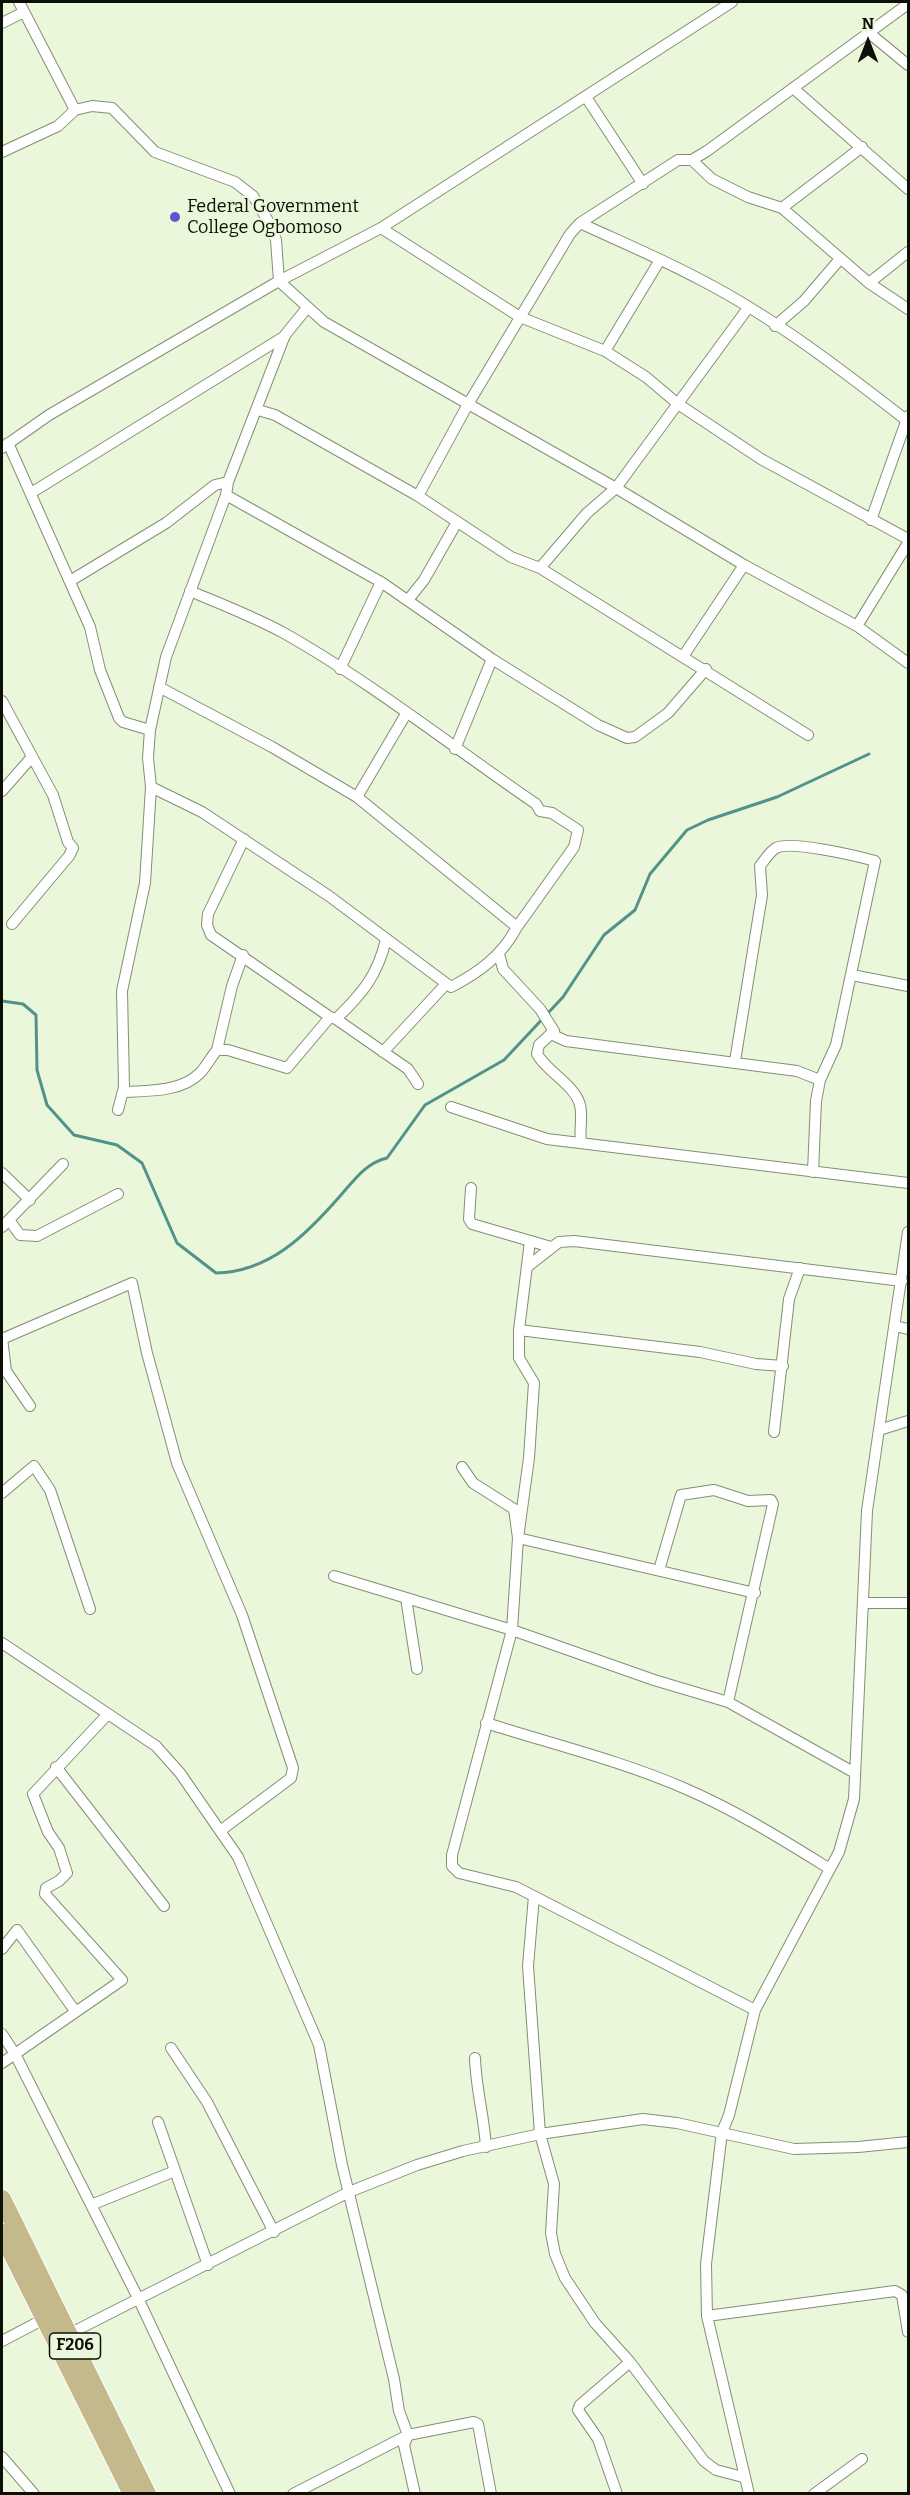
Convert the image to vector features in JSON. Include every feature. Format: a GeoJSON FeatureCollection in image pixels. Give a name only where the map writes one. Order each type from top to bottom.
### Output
{"type":"FeatureCollection","features":[{"type":"Feature","properties":{"kind":"main road","name":"F206"},"geometry":{"type":"LineString","coordinates":[[2,2199],[69,2334],[119,2452],[132,2493]]}},
{"type":"Feature","properties":{"kind":"main road","name":"F206"},"geometry":{"type":"LineString","coordinates":[[2,2234],[44,2319],[119,2452],[147,2493]]}},
{"type":"Feature","properties":{"kind":"street"},"geometry":{"type":"LineString","coordinates":[[19,2],[75,110]]}},
{"type":"Feature","properties":{"kind":"street"},"geometry":{"type":"LineString","coordinates":[[150,730],[123,722],[119,718],[100,670],[90,627],[32,493],[5,446],[49,415],[279,282],[381,228],[732,2]]}},
{"type":"Feature","properties":{"kind":"street"},"geometry":{"type":"LineString","coordinates":[[418,496],[467,406],[570,234],[580,224],[678,160],[692,160],[909,4]]}},
{"type":"Feature","properties":{"kind":"street"},"geometry":{"type":"LineString","coordinates":[[2,23],[24,12]]}},
{"type":"Feature","properties":{"kind":"street"},"geometry":{"type":"LineString","coordinates":[[868,32],[909,64]]}},
{"type":"Feature","properties":{"kind":"street"},"geometry":{"type":"LineString","coordinates":[[793,87],[909,189]]}},
{"type":"Feature","properties":{"kind":"street"},"geometry":{"type":"LineString","coordinates":[[586,97],[643,184]]}},
{"type":"Feature","properties":{"kind":"street"},"geometry":{"type":"LineString","coordinates":[[2,152],[58,126],[75,110],[92,106],[112,108],[155,152],[235,182],[253,196],[270,224],[276,240],[279,282],[324,322],[467,406],[616,488],[744,565],[857,626],[909,663]]}},
{"type":"Feature","properties":{"kind":"street"},"geometry":{"type":"LineString","coordinates":[[782,208],[862,147]]}},
{"type":"Feature","properties":{"kind":"street"},"geometry":{"type":"LineString","coordinates":[[692,160],[712,180],[748,197],[782,208],[868,283],[909,309]]}},
{"type":"Feature","properties":{"kind":"street"},"geometry":{"type":"LineString","coordinates":[[580,224],[702,280],[776,326],[907,418],[871,520]]}},
{"type":"Feature","properties":{"kind":"street"},"geometry":{"type":"LineString","coordinates":[[381,228],[520,318],[605,351],[646,377],[678,404],[796,479],[909,541],[857,626]]}},
{"type":"Feature","properties":{"kind":"street"},"geometry":{"type":"LineString","coordinates":[[868,283],[909,252]]}},
{"type":"Feature","properties":{"kind":"street"},"geometry":{"type":"LineString","coordinates":[[776,326],[804,301],[840,259]]}},
{"type":"Feature","properties":{"kind":"street"},"geometry":{"type":"LineString","coordinates":[[605,351],[660,260]]}},
{"type":"Feature","properties":{"kind":"street"},"geometry":{"type":"LineString","coordinates":[[118,1110],[123,1092],[123,991],[145,883],[151,787],[148,758],[150,730],[166,657],[226,495],[228,482],[285,336],[307,308]]}},
{"type":"Feature","properties":{"kind":"street"},"geometry":{"type":"LineString","coordinates":[[540,568],[587,513],[616,488],[748,308]]}},
{"type":"Feature","properties":{"kind":"street"},"geometry":{"type":"LineString","coordinates":[[32,493],[285,336]]}},
{"type":"Feature","properties":{"kind":"street"},"geometry":{"type":"LineString","coordinates":[[258,410],[275,415],[418,496],[511,557],[540,568],[706,669],[808,735]]}},
{"type":"Feature","properties":{"kind":"street"},"geometry":{"type":"LineString","coordinates":[[70,581],[166,523],[215,485],[228,482]]}},
{"type":"Feature","properties":{"kind":"street"},"geometry":{"type":"LineString","coordinates":[[226,495],[381,582],[492,659],[598,725],[627,738],[644,732],[668,713],[706,669]]}},
{"type":"Feature","properties":{"kind":"street"},"geometry":{"type":"LineString","coordinates":[[408,600],[424,580],[457,522]]}},
{"type":"Feature","properties":{"kind":"street"},"geometry":{"type":"LineString","coordinates":[[684,656],[744,565]]}},
{"type":"Feature","properties":{"kind":"street"},"geometry":{"type":"LineString","coordinates":[[340,669],[381,582]]}},
{"type":"Feature","properties":{"kind":"street"},"geometry":{"type":"LineString","coordinates":[[151,787],[202,812],[244,839],[329,896],[451,987],[471,976],[499,954],[574,847],[578,830],[552,813],[540,811],[536,804],[284,633],[246,614],[190,591]]}},
{"type":"Feature","properties":{"kind":"street"},"geometry":{"type":"LineString","coordinates":[[455,749],[492,659]]}},
{"type":"Feature","properties":{"kind":"street"},"geometry":{"type":"LineString","coordinates":[[159,687],[272,747],[357,796],[517,927]]}},
{"type":"Feature","properties":{"kind":"street"},"geometry":{"type":"LineString","coordinates":[[2,701],[53,795],[68,842],[73,848],[69,856],[12,924]]}},
{"type":"Feature","properties":{"kind":"street"},"geometry":{"type":"LineString","coordinates":[[357,796],[406,714]]}},
{"type":"Feature","properties":{"kind":"street"},"geometry":{"type":"LineString","coordinates":[[2,790],[31,758]]}},
{"type":"Feature","properties":{"kind":"street"},"geometry":{"type":"LineString","coordinates":[[244,839],[208,914],[207,925],[211,935],[408,1069],[418,1084]]}},
{"type":"Feature","properties":{"kind":"street"},"geometry":{"type":"LineString","coordinates":[[735,1061],[762,895],[760,866],[776,848],[782,846],[832,851],[875,861],[836,1045],[820,1080],[816,1101],[813,1172]]}},
{"type":"Feature","properties":{"kind":"street"},"geometry":{"type":"LineString","coordinates":[[217,1050],[228,1050],[287,1068],[333,1018],[354,1002],[374,977],[381,963],[386,939]]}},
{"type":"Feature","properties":{"kind":"street"},"geometry":{"type":"LineString","coordinates":[[499,954],[503,969],[540,1009],[554,1031],[539,1045],[537,1054],[543,1065],[573,1092],[579,1102],[581,1143]]}},
{"type":"Feature","properties":{"kind":"street"},"geometry":{"type":"LineString","coordinates":[[123,1092],[148,1091],[181,1085],[200,1074],[217,1050],[232,986],[243,955]]}},
{"type":"Feature","properties":{"kind":"street"},"geometry":{"type":"LineString","coordinates":[[852,975],[909,986]]}},
{"type":"Feature","properties":{"kind":"street"},"geometry":{"type":"LineString","coordinates":[[383,1052],[446,984]]}},
{"type":"Feature","properties":{"kind":"street"},"geometry":{"type":"LineString","coordinates":[[551,1034],[566,1041],[735,1061],[797,1071],[820,1080]]}},
{"type":"Feature","properties":{"kind":"street"},"geometry":{"type":"LineString","coordinates":[[451,1107],[547,1139],[909,1183]]}},
{"type":"Feature","properties":{"kind":"street"},"geometry":{"type":"LineString","coordinates":[[63,1164],[5,1224],[20,1235],[37,1236],[118,1194]]}},
{"type":"Feature","properties":{"kind":"street"},"geometry":{"type":"LineString","coordinates":[[2,1173],[30,1200]]}},
{"type":"Feature","properties":{"kind":"street"},"geometry":{"type":"LineString","coordinates":[[471,1188],[469,1219],[472,1224],[551,1247]]}},
{"type":"Feature","properties":{"kind":"street"},"geometry":{"type":"LineString","coordinates":[[748,2493],[742,2477],[707,2316],[706,2264],[722,2132],[729,2115],[754,2010],[839,1852],[854,1799],[867,1511],[909,1232]]}},
{"type":"Feature","properties":{"kind":"street"},"geometry":{"type":"LineString","coordinates":[[530,1241],[519,1330],[519,1358],[534,1383],[529,1458],[518,1538],[512,1630],[452,1855],[452,1866],[459,1873],[516,1887],[754,2010]]}},
{"type":"Feature","properties":{"kind":"street"},"geometry":{"type":"LineString","coordinates":[[527,1267],[559,1242],[574,1241],[902,1281]]}},
{"type":"Feature","properties":{"kind":"street"},"geometry":{"type":"LineString","coordinates":[[774,1432],[789,1299],[800,1268]]}},
{"type":"Feature","properties":{"kind":"street"},"geometry":{"type":"LineString","coordinates":[[30,1406],[4,1372],[2,1338],[132,1283],[177,1463],[242,1615],[294,1768],[291,1778],[220,1831]]}},
{"type":"Feature","properties":{"kind":"street"},"geometry":{"type":"LineString","coordinates":[[895,1326],[909,1329]]}},
{"type":"Feature","properties":{"kind":"street"},"geometry":{"type":"LineString","coordinates":[[519,1330],[700,1352],[756,1364],[783,1366]]}},
{"type":"Feature","properties":{"kind":"street"},"geometry":{"type":"LineString","coordinates":[[879,1430],[909,1421]]}},
{"type":"Feature","properties":{"kind":"street"},"geometry":{"type":"LineString","coordinates":[[2,1494],[34,1466],[50,1490],[90,1609]]}},
{"type":"Feature","properties":{"kind":"street"},"geometry":{"type":"LineString","coordinates":[[462,1467],[473,1483],[514,1509],[518,1538]]}},
{"type":"Feature","properties":{"kind":"street"},"geometry":{"type":"LineString","coordinates":[[659,1570],[681,1495],[714,1490],[748,1501],[771,1500],[773,1504],[755,1593],[729,1702]]}},
{"type":"Feature","properties":{"kind":"street"},"geometry":{"type":"LineString","coordinates":[[518,1538],[755,1593]]}},
{"type":"Feature","properties":{"kind":"street"},"geometry":{"type":"LineString","coordinates":[[334,1576],[512,1630],[654,1680],[729,1702],[855,1773]]}},
{"type":"Feature","properties":{"kind":"street"},"geometry":{"type":"LineString","coordinates":[[406,1598],[417,1669]]}},
{"type":"Feature","properties":{"kind":"street"},"geometry":{"type":"LineString","coordinates":[[863,1604],[909,1603]]}},
{"type":"Feature","properties":{"kind":"street"},"geometry":{"type":"LineString","coordinates":[[2,1643],[156,1746],[180,1773],[238,1857],[319,2045],[349,2192],[394,2379],[399,2411],[408,2435],[404,2445],[416,2493]]}},
{"type":"Feature","properties":{"kind":"street"},"geometry":{"type":"LineString","coordinates":[[2,2063],[122,1980],[45,1894],[46,1888],[59,1881],[67,1873],[59,1848],[48,1832],[33,1794],[108,1714]]}},
{"type":"Feature","properties":{"kind":"street"},"geometry":{"type":"LineString","coordinates":[[486,1723],[649,1774],[686,1789],[736,1812],[830,1869]]}},
{"type":"Feature","properties":{"kind":"street"},"geometry":{"type":"LineString","coordinates":[[56,1767],[164,1906]]}},
{"type":"Feature","properties":{"kind":"street"},"geometry":{"type":"LineString","coordinates":[[534,1896],[528,1966],[540,2134],[554,2184],[551,2233],[560,2268],[595,2323],[630,2362],[704,2461],[716,2470],[742,2477]]}},
{"type":"Feature","properties":{"kind":"street"},"geometry":{"type":"LineString","coordinates":[[2,1949],[17,1930],[75,2011]]}},
{"type":"Feature","properties":{"kind":"street"},"geometry":{"type":"LineString","coordinates":[[2,2034],[15,2054],[138,2298],[230,2493]]}},
{"type":"Feature","properties":{"kind":"street"},"geometry":{"type":"LineString","coordinates":[[171,2048],[207,2102],[274,2232]]}},
{"type":"Feature","properties":{"kind":"street"},"geometry":{"type":"LineString","coordinates":[[475,2058],[476,2090],[483,2105],[486,2147]]}},
{"type":"Feature","properties":{"kind":"street"},"geometry":{"type":"LineString","coordinates":[[69,2334],[349,2192],[443,2156],[540,2134],[643,2119],[722,2132],[794,2149],[909,2142]]}},
{"type":"Feature","properties":{"kind":"street"},"geometry":{"type":"LineString","coordinates":[[158,2122],[208,2265]]}},
{"type":"Feature","properties":{"kind":"street"},"geometry":{"type":"LineString","coordinates":[[91,2205],[175,2171]]}},
{"type":"Feature","properties":{"kind":"street"},"geometry":{"type":"LineString","coordinates":[[707,2316],[895,2291],[902,2295],[909,2332]]}},
{"type":"Feature","properties":{"kind":"street"},"geometry":{"type":"LineString","coordinates":[[2,2341],[44,2319]]}},
{"type":"Feature","properties":{"kind":"street"},"geometry":{"type":"LineString","coordinates":[[617,2493],[598,2439],[578,2410],[580,2404],[630,2362]]}},
{"type":"Feature","properties":{"kind":"street"},"geometry":{"type":"LineString","coordinates":[[293,2493],[408,2435],[474,2422],[478,2424],[490,2493]]}},
{"type":"Feature","properties":{"kind":"street"},"geometry":{"type":"LineString","coordinates":[[2,2457],[34,2493]]}},
{"type":"Feature","properties":{"kind":"street"},"geometry":{"type":"LineString","coordinates":[[814,2493],[862,2459]]}},
{"type":"Feature","properties":{"kind":"waterway"},"geometry":{"type":"LineString","coordinates":[[2,1001],[23,1004],[36,1015],[37,1070],[47,1105],[74,1135],[117,1145],[142,1163],[177,1243],[216,1273],[254,1266],[301,1237],[361,1172],[387,1158],[425,1105],[504,1060],[563,997],[604,935],[635,910],[650,874],[687,830],[708,820],[777,797],[869,754]]}},
{"type":"Feature","properties":{"kind":"place","name":"Federal Government College Ogbomoso"},"geometry":{"type":"Point","coordinates":[175,217]}}]}
